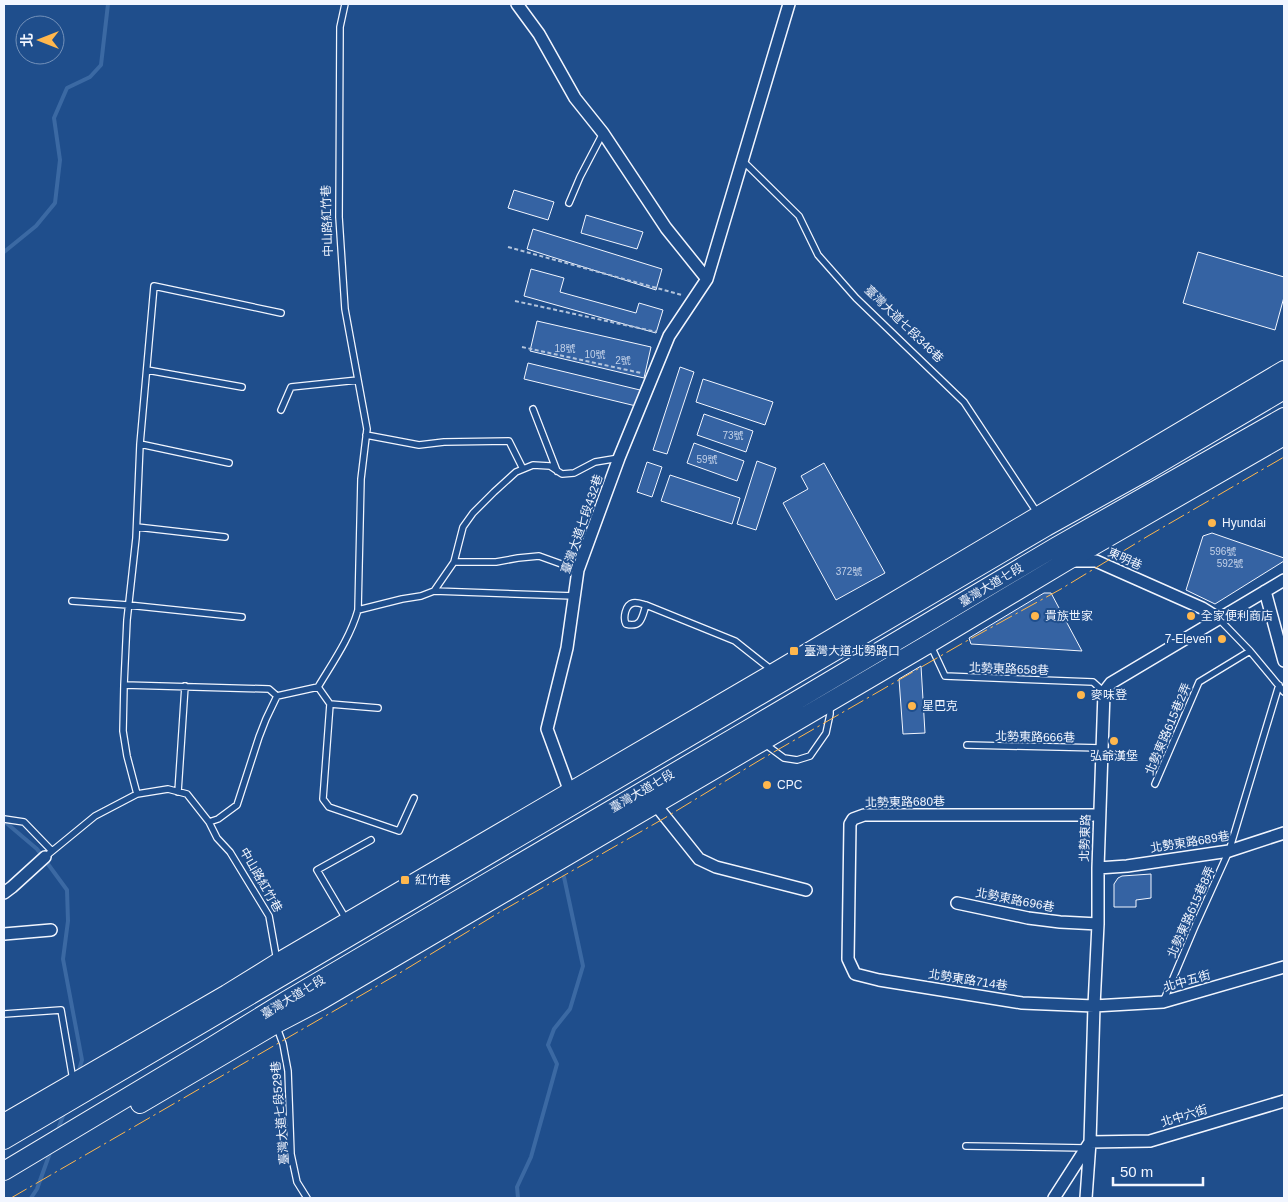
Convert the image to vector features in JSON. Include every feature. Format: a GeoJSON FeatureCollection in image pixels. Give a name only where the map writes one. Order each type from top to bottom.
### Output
{"type":"FeatureCollection","features":[{"type":"Feature","properties":{"kind":"main road","name":"臺灣大道七段"},"geometry":{"type":"LineString","coordinates":[[4,1140],[52,1112],[284,989],[745,719],[1042,521],[1284,370]]}},
{"type":"Feature","properties":{"kind":"main road","name":"臺灣大道七段"},"geometry":{"type":"LineString","coordinates":[[4,1123],[219,999],[284,989],[318,1002],[655,804],[745,719],[775,672],[1042,521],[1145,472],[1284,390]]}},
{"type":"Feature","properties":{"kind":"main road","name":"臺灣大道七段"},"geometry":{"type":"LineString","coordinates":[[4,1171],[206,1050],[284,989],[347,922],[570,792],[821,686],[1057,546],[1284,417]]}},
{"type":"Feature","properties":{"kind":"main road","name":"臺灣大道七段"},"geometry":{"type":"LineString","coordinates":[[745,719],[830,702],[1066,561],[1284,436]]}},
{"type":"Feature","properties":{"kind":"main road","name":"臺灣大道七段"},"geometry":{"type":"LineString","coordinates":[[4,1184],[276,1024],[284,989]]}},
{"type":"Feature","properties":{"kind":"main road","name":"臺灣大道七段"},"geometry":{"type":"LineString","coordinates":[[4,1130],[28,1115],[52,1112]]}},
{"type":"Feature","properties":{"kind":"street"},"geometry":{"type":"LineString","coordinates":[[516,4],[539,34],[575,98],[603,133],[666,228],[707,279]]}},
{"type":"Feature","properties":{"kind":"street"},"geometry":{"type":"LineString","coordinates":[[707,279],[789,4]]}},
{"type":"Feature","properties":{"kind":"street","name":"臺灣大道七段432巷"},"geometry":{"type":"LineString","coordinates":[[570,792],[547,730],[567,648],[578,570],[618,458],[669,336],[707,279]]}},
{"type":"Feature","properties":{"kind":"street"},"geometry":{"type":"LineString","coordinates":[[1042,521],[1066,561]]}},
{"type":"Feature","properties":{"kind":"street","name":"東明巷"},"geometry":{"type":"LineString","coordinates":[[1066,561],[1096,561],[1202,608],[1218,618]]}},
{"type":"Feature","properties":{"kind":"street"},"geometry":{"type":"LineString","coordinates":[[1104,692],[1111,683],[1284,580]]}},
{"type":"Feature","properties":{"kind":"street"},"geometry":{"type":"LineString","coordinates":[[1265,591],[1284,661]]}},
{"type":"Feature","properties":{"kind":"street","name":"北勢東路"},"geometry":{"type":"LineString","coordinates":[[1086,1198],[1098,924],[1099,815],[1104,692]]}},
{"type":"Feature","properties":{"kind":"street"},"geometry":{"type":"LineString","coordinates":[[655,804],[698,859],[716,867],[806,890]]}},
{"type":"Feature","properties":{"kind":"street","name":"北勢東路680巷"},"geometry":{"type":"LineString","coordinates":[[848,959],[850,824],[853,819],[864,816],[1099,815]]}},
{"type":"Feature","properties":{"kind":"street","name":"北勢東路689巷"},"geometry":{"type":"LineString","coordinates":[[1098,868],[1127,866],[1229,850],[1284,833]]}},
{"type":"Feature","properties":{"kind":"street"},"geometry":{"type":"LineString","coordinates":[[4,893],[49,854]]}},
{"type":"Feature","properties":{"kind":"street","name":"北勢東路696巷"},"geometry":{"type":"LineString","coordinates":[[957,902],[1028,918],[1098,924]]}},
{"type":"Feature","properties":{"kind":"street"},"geometry":{"type":"LineString","coordinates":[[4,934],[51,930]]}},
{"type":"Feature","properties":{"kind":"street","name":"北勢東路714巷"},"geometry":{"type":"LineString","coordinates":[[848,959],[855,974],[878,980],[1022,1003],[1094,1006]]}},
{"type":"Feature","properties":{"kind":"street","name":"北中五街"},"geometry":{"type":"LineString","coordinates":[[1094,1006],[1163,1002],[1284,967]]}},
{"type":"Feature","properties":{"kind":"street","name":"北中六街"},"geometry":{"type":"LineString","coordinates":[[1088,1145],[1150,1141],[1284,1100]]}},
{"type":"Feature","properties":{"kind":"street"},"geometry":{"type":"LineString","coordinates":[[1054,1198],[1088,1145]]}},
{"type":"Feature","properties":{"kind":"lane","name":"中山路紅竹巷"},"geometry":{"type":"LineString","coordinates":[[318,686],[346,639],[358,610],[362,479],[367,429],[345,309],[339,218],[340,27],[344,4]]}},
{"type":"Feature","properties":{"kind":"lane"},"geometry":{"type":"LineString","coordinates":[[568,203],[603,133]]}},
{"type":"Feature","properties":{"kind":"lane","name":"臺灣大道七段346巷"},"geometry":{"type":"LineString","coordinates":[[741,160],[799,216],[818,254],[856,298],[964,402],[1042,521]]}},
{"type":"Feature","properties":{"kind":"lane"},"geometry":{"type":"LineString","coordinates":[[137,794],[127,756],[123,731],[124,685],[128,605],[137,527],[140,444],[154,286],[281,313]]}},
{"type":"Feature","properties":{"kind":"lane"},"geometry":{"type":"LineString","coordinates":[[147,370],[242,387]]}},
{"type":"Feature","properties":{"kind":"lane"},"geometry":{"type":"LineString","coordinates":[[281,410],[291,387],[358,380]]}},
{"type":"Feature","properties":{"kind":"lane"},"geometry":{"type":"LineString","coordinates":[[533,409],[557,471]]}},
{"type":"Feature","properties":{"kind":"lane"},"geometry":{"type":"LineString","coordinates":[[366,435],[419,445],[444,442],[509,441],[523,469]]}},
{"type":"Feature","properties":{"kind":"lane"},"geometry":{"type":"LineString","coordinates":[[140,444],[229,463]]}},
{"type":"Feature","properties":{"kind":"lane"},"geometry":{"type":"LineString","coordinates":[[434,591],[454,562],[463,527],[473,513],[516,472],[533,464],[550,466],[562,474],[574,474],[595,462],[618,458]]}},
{"type":"Feature","properties":{"kind":"lane"},"geometry":{"type":"LineString","coordinates":[[137,527],[226,537]]}},
{"type":"Feature","properties":{"kind":"lane"},"geometry":{"type":"LineString","coordinates":[[454,562],[496,562],[539,556],[578,570]]}},
{"type":"Feature","properties":{"kind":"lane"},"geometry":{"type":"LineString","coordinates":[[358,610],[421,596],[434,591],[574,596]]}},
{"type":"Feature","properties":{"kind":"lane"},"geometry":{"type":"LineString","coordinates":[[72,600],[242,617]]}},
{"type":"Feature","properties":{"kind":"lane"},"geometry":{"type":"LineString","coordinates":[[646,605],[638,624],[626,624],[624,616],[627,607],[634,603],[646,605],[735,641],[775,672]]}},
{"type":"Feature","properties":{"kind":"lane"},"geometry":{"type":"LineString","coordinates":[[1218,618],[1284,692]]}},
{"type":"Feature","properties":{"kind":"lane","name":"北勢東路658巷"},"geometry":{"type":"LineString","coordinates":[[930,644],[946,676],[1093,682],[1104,692]]}},
{"type":"Feature","properties":{"kind":"lane","name":"北勢東路615巷2弄"},"geometry":{"type":"LineString","coordinates":[[1155,784],[1199,682],[1250,652]]}},
{"type":"Feature","properties":{"kind":"lane"},"geometry":{"type":"LineString","coordinates":[[124,685],[269,689],[277,696]]}},
{"type":"Feature","properties":{"kind":"lane","name":"北勢東路615巷8弄"},"geometry":{"type":"LineString","coordinates":[[1163,1002],[1229,850],[1279,685]]}},
{"type":"Feature","properties":{"kind":"lane"},"geometry":{"type":"LineString","coordinates":[[4,819],[24,822],[49,854],[95,816],[137,794],[168,789],[178,792],[185,686]]}},
{"type":"Feature","properties":{"kind":"lane"},"geometry":{"type":"LineString","coordinates":[[277,696],[318,686],[330,704],[323,799],[329,806],[399,831],[414,798]]}},
{"type":"Feature","properties":{"kind":"lane"},"geometry":{"type":"LineString","coordinates":[[745,719],[784,758],[797,760],[810,756],[826,733],[830,714],[830,702],[821,686]]}},
{"type":"Feature","properties":{"kind":"lane"},"geometry":{"type":"LineString","coordinates":[[208,822],[218,819],[237,805],[262,728],[277,696]]}},
{"type":"Feature","properties":{"kind":"lane"},"geometry":{"type":"LineString","coordinates":[[330,704],[378,708]]}},
{"type":"Feature","properties":{"kind":"lane","name":"北勢東路666巷"},"geometry":{"type":"LineString","coordinates":[[967,745],[1102,748]]}},
{"type":"Feature","properties":{"kind":"lane","name":"中山路紅竹巷"},"geometry":{"type":"LineString","coordinates":[[178,792],[187,794],[208,822],[217,838],[230,852],[269,916],[284,989]]}},
{"type":"Feature","properties":{"kind":"lane"},"geometry":{"type":"LineString","coordinates":[[347,922],[317,870],[371,840]]}},
{"type":"Feature","properties":{"kind":"lane"},"geometry":{"type":"LineString","coordinates":[[4,1014],[61,1010],[74,1082]]}},
{"type":"Feature","properties":{"kind":"lane","name":"臺灣大道七段529巷"},"geometry":{"type":"LineString","coordinates":[[276,1024],[283,1044],[288,1071],[291,1154],[297,1182],[307,1198]]}},
{"type":"Feature","properties":{"kind":"lane"},"geometry":{"type":"LineString","coordinates":[[966,1146],[1088,1145]]}},
{"type":"Feature","properties":{"kind":"path"},"geometry":{"type":"LineString","coordinates":[[508,247],[694,298]]}},
{"type":"Feature","properties":{"kind":"path"},"geometry":{"type":"LineString","coordinates":[[515,300],[669,336]]}},
{"type":"Feature","properties":{"kind":"path"},"geometry":{"type":"LineString","coordinates":[[522,347],[653,376]]}},
{"type":"Feature","properties":{"kind":"building"},"geometry":{"type":"Polygon","coordinates":[[[514,190],[554,202],[548,220],[508,208],[514,190]]]}},
{"type":"Feature","properties":{"kind":"building"},"geometry":{"type":"Polygon","coordinates":[[[586,215],[643,232],[637,249],[581,233],[586,215]]]}},
{"type":"Feature","properties":{"kind":"building"},"geometry":{"type":"Polygon","coordinates":[[[533,229],[662,269],[656,290],[527,249],[533,229]]]}},
{"type":"Feature","properties":{"kind":"building"},"geometry":{"type":"Polygon","coordinates":[[[1198,252],[1284,277],[1284,297],[1275,330],[1183,303],[1198,252]]]}},
{"type":"Feature","properties":{"kind":"building"},"geometry":{"type":"Polygon","coordinates":[[[531,269],[564,278],[560,292],[636,313],[639,303],[663,310],[656,333],[524,296],[531,269]]]}},
{"type":"Feature","properties":{"kind":"building"},"geometry":{"type":"Polygon","coordinates":[[[537,321],[651,347],[644,378],[530,351],[537,321]]]}},
{"type":"Feature","properties":{"kind":"building"},"geometry":{"type":"Polygon","coordinates":[[[528,363],[640,390],[636,406],[524,379],[528,363]]]}},
{"type":"Feature","properties":{"kind":"building"},"geometry":{"type":"Polygon","coordinates":[[[680,367],[694,372],[667,454],[653,450],[680,367]]]}},
{"type":"Feature","properties":{"kind":"building"},"geometry":{"type":"Polygon","coordinates":[[[703,379],[773,402],[765,425],[696,402],[703,379]]]}},
{"type":"Feature","properties":{"kind":"building"},"geometry":{"type":"Polygon","coordinates":[[[704,414],[753,431],[746,452],[697,435],[704,414]]]}},
{"type":"Feature","properties":{"kind":"building"},"geometry":{"type":"Polygon","coordinates":[[[694,443],[744,461],[737,481],[687,463],[694,443]]]}},
{"type":"Feature","properties":{"kind":"building"},"geometry":{"type":"Polygon","coordinates":[[[757,461],[776,468],[756,530],[737,524],[757,461]]]}},
{"type":"Feature","properties":{"kind":"building"},"geometry":{"type":"Polygon","coordinates":[[[647,462],[662,467],[652,497],[637,492],[647,462]]]}},
{"type":"Feature","properties":{"kind":"building"},"geometry":{"type":"Polygon","coordinates":[[[824,463],[885,573],[836,600],[783,503],[808,489],[801,476],[824,463]]]}},
{"type":"Feature","properties":{"kind":"building"},"geometry":{"type":"Polygon","coordinates":[[[670,475],[740,498],[732,524],[661,501],[670,475]]]}},
{"type":"Feature","properties":{"kind":"building"},"geometry":{"type":"Polygon","coordinates":[[[1212,533],[1284,558],[1284,561],[1215,604],[1186,590],[1203,536],[1212,533]]]}},
{"type":"Feature","properties":{"kind":"building","name":"貴族世家"},"geometry":{"type":"Polygon","coordinates":[[[1044,593],[1051,593],[1082,651],[971,644],[969,638],[1044,593]]]}},
{"type":"Feature","properties":{"kind":"building","name":"星巴克"},"geometry":{"type":"Polygon","coordinates":[[[921,666],[925,733],[903,734],[899,679],[921,666]]]}},
{"type":"Feature","properties":{"kind":"building"},"geometry":{"type":"Polygon","coordinates":[[[1151,874],[1151,898],[1136,900],[1136,907],[1114,907],[1114,884],[1118,878],[1122,876],[1151,874]]]}},
{"type":"Feature","properties":{"kind":"waterway"},"geometry":{"type":"LineString","coordinates":[[4,252],[36,226],[55,203],[60,160],[54,118],[67,88],[90,77],[101,65],[108,4]]}},
{"type":"Feature","properties":{"kind":"waterway"},"geometry":{"type":"LineString","coordinates":[[4,821],[37,849],[67,890],[68,921],[63,959],[82,1060],[78,1073]]}},
{"type":"Feature","properties":{"kind":"waterway"},"geometry":{"type":"LineString","coordinates":[[518,1198],[517,1187],[531,1157],[557,1064],[548,1045],[554,1029],[570,1009],[583,966],[564,877]]}},
{"type":"Feature","properties":{"kind":"waterway"},"geometry":{"type":"LineString","coordinates":[[57,1132],[64,1113]]}},
{"type":"Feature","properties":{"kind":"waterway"},"geometry":{"type":"LineString","coordinates":[[31,1198],[37,1189],[51,1150]]}},
{"type":"Feature","properties":{"kind":"power"},"geometry":{"type":"LineString","coordinates":[[11,1198],[403,971],[500,912],[663,819],[760,760],[1061,589],[1284,457]]}},
{"type":"Feature","properties":{"kind":"place","name":"Hyundai"},"geometry":{"type":"Point","coordinates":[1212,523]}},
{"type":"Feature","properties":{"kind":"place","name":"貴族世家"},"geometry":{"type":"Point","coordinates":[1035,616]}},
{"type":"Feature","properties":{"kind":"place","name":"全家便利商店"},"geometry":{"type":"Point","coordinates":[1191,616]}},
{"type":"Feature","properties":{"kind":"place","name":"7-Eleven"},"geometry":{"type":"Point","coordinates":[1222,639]}},
{"type":"Feature","properties":{"kind":"place","name":"臺灣大道北勢路口"},"geometry":{"type":"Point","coordinates":[794,651]}},
{"type":"Feature","properties":{"kind":"place","name":"麥味登"},"geometry":{"type":"Point","coordinates":[1081,695]}},
{"type":"Feature","properties":{"kind":"place","name":"星巴克"},"geometry":{"type":"Point","coordinates":[912,706]}},
{"type":"Feature","properties":{"kind":"place","name":"弘爺漢堡"},"geometry":{"type":"Point","coordinates":[1114,741]}},
{"type":"Feature","properties":{"kind":"place","name":"CPC"},"geometry":{"type":"Point","coordinates":[767,785]}},
{"type":"Feature","properties":{"kind":"place","name":"紅竹巷"},"geometry":{"type":"Point","coordinates":[405,880]}}]}
